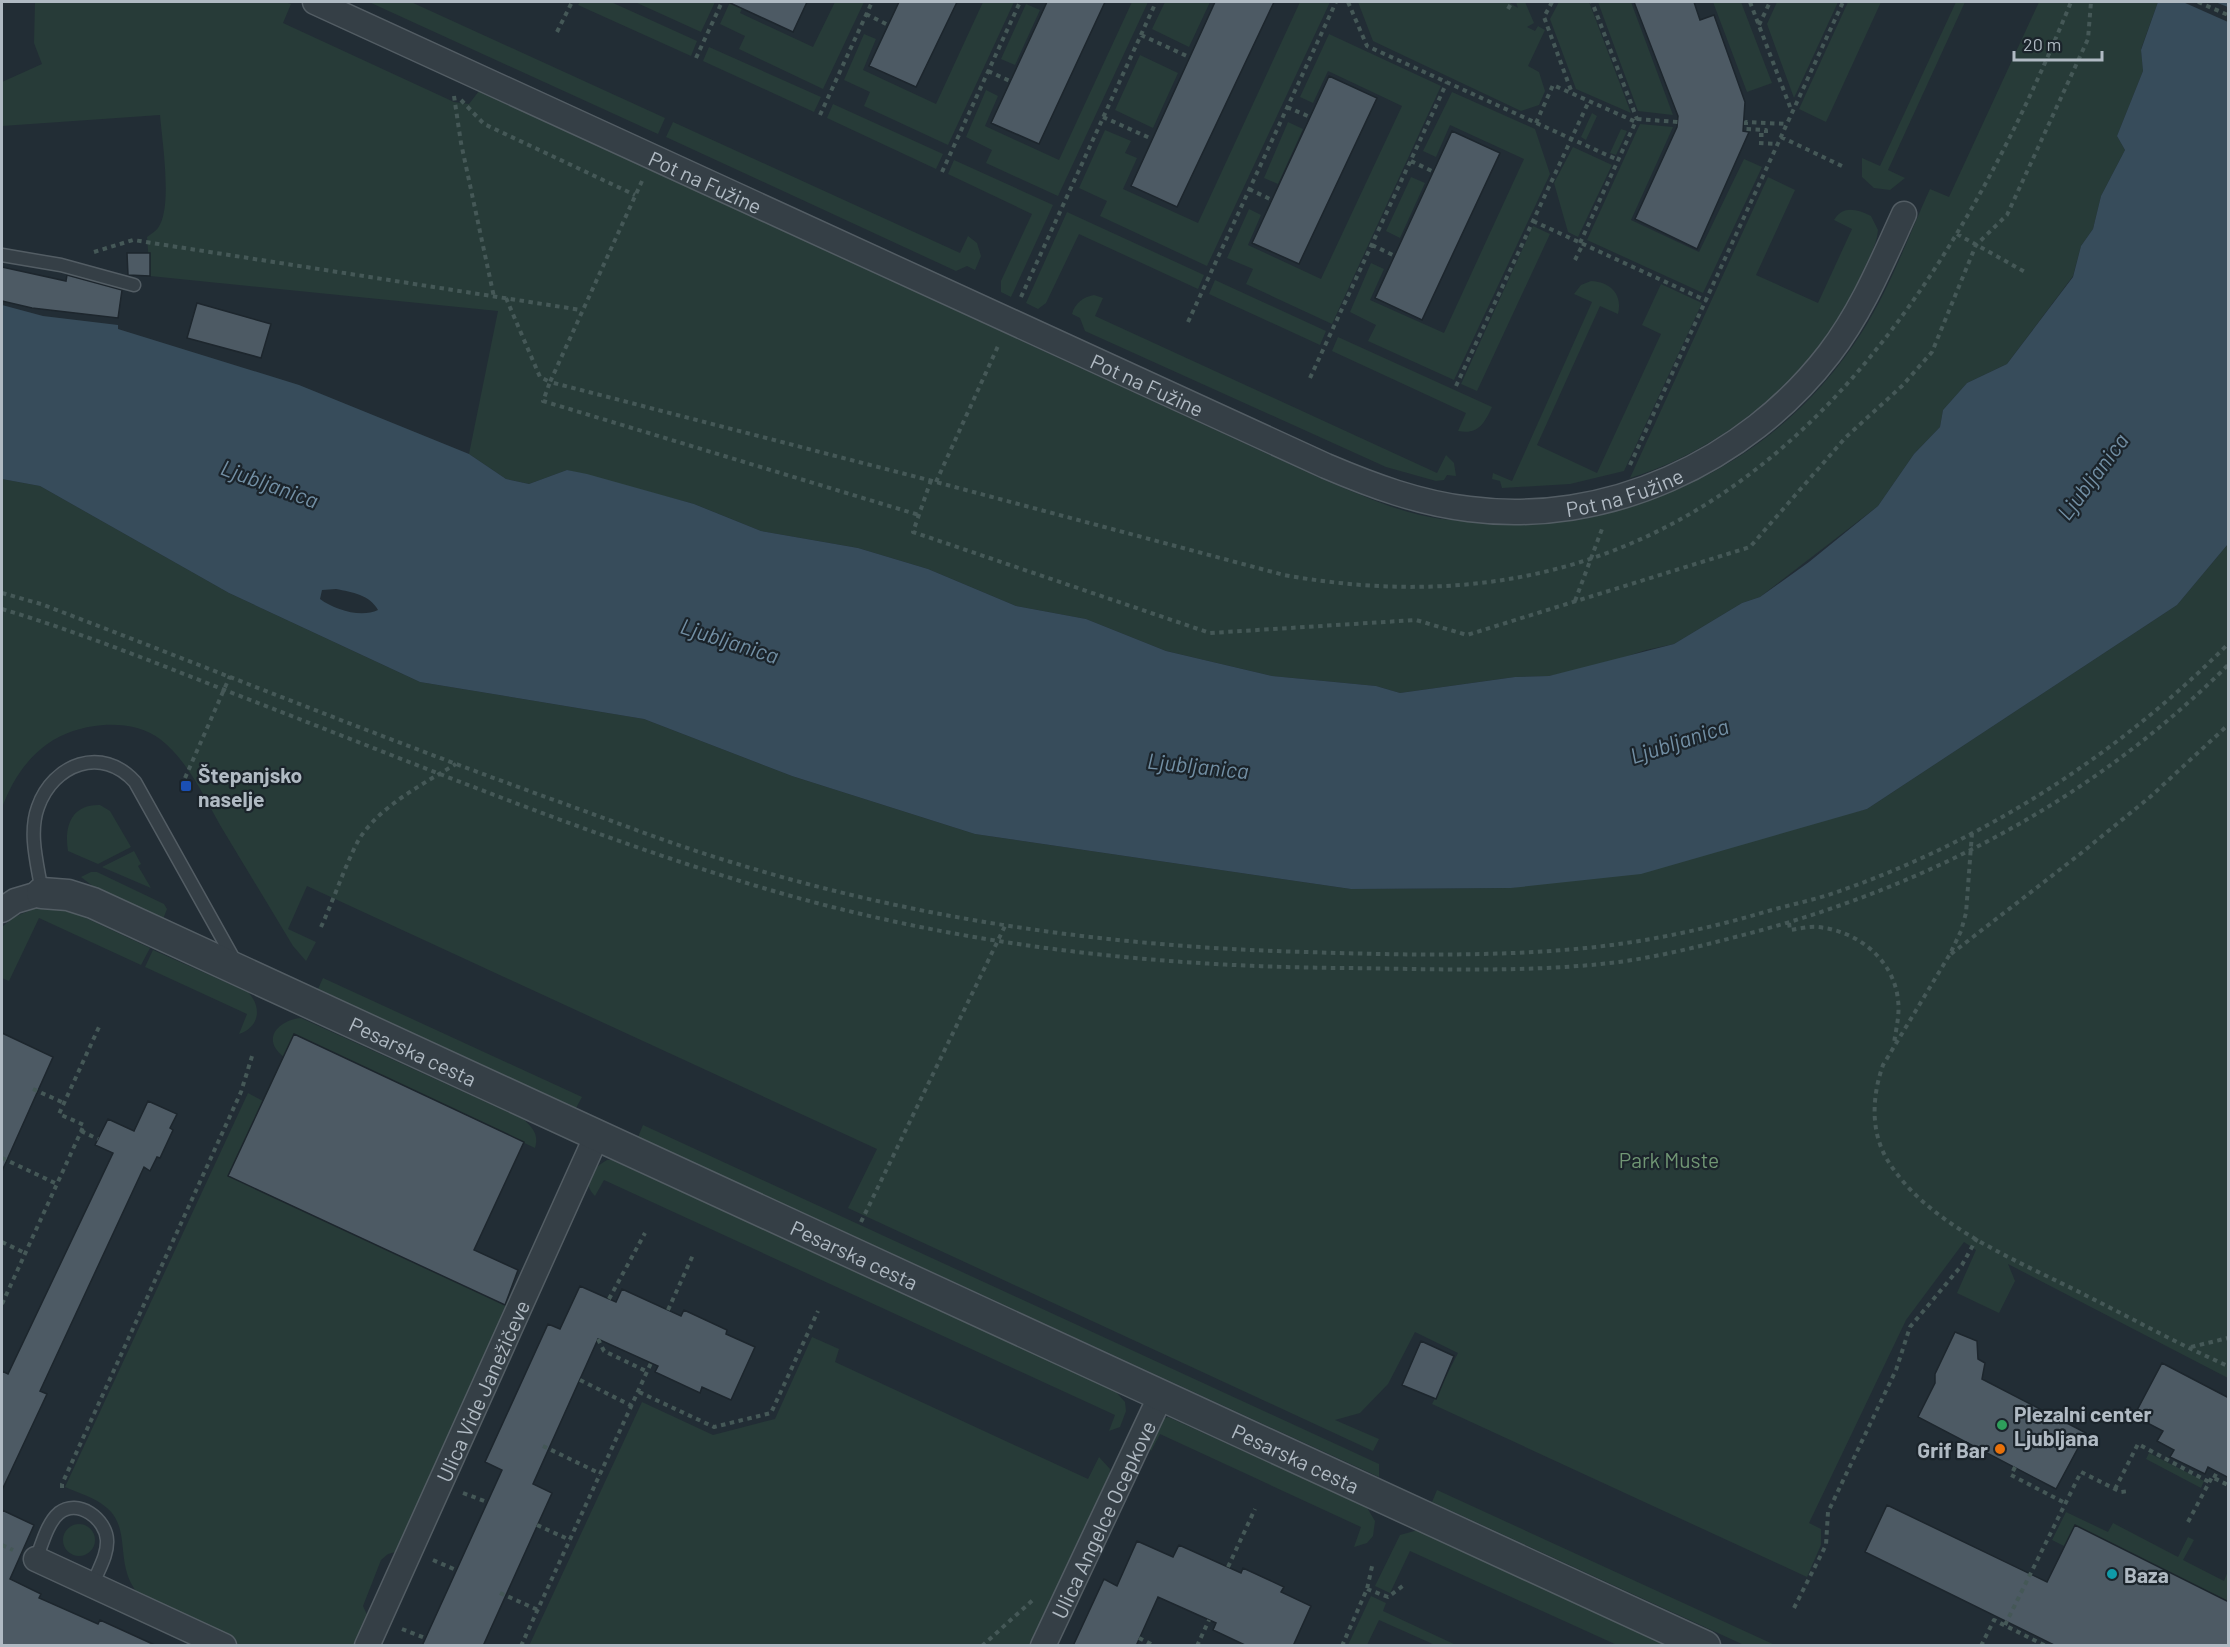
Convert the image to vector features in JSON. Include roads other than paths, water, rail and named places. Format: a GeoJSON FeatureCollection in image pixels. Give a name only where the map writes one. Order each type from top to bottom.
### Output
{"type":"FeatureCollection","features":[{"type":"Feature","properties":{"kind":"street","name":"Pot na Fužine"},"geometry":{"type":"LineString","coordinates":[[315,2],[1326,466],[1380,488],[1434,503],[1502,512],[1563,508],[1615,497],[1669,480],[1722,452],[1790,398],[1809,378],[1848,327],[1867,295],[1904,214]]}},
{"type":"Feature","properties":{"kind":"street","name":"Pesarska cesta"},"geometry":{"type":"LineString","coordinates":[[2,910],[15,901],[42,893],[68,895],[93,903],[1706,1646]]}},
{"type":"Feature","properties":{"kind":"street","name":"Ulica Vide Janežičeve"},"geometry":{"type":"LineString","coordinates":[[367,1646],[597,1135]]}},
{"type":"Feature","properties":{"kind":"street","name":"Ulica Angelce Ocepkove"},"geometry":{"type":"LineString","coordinates":[[1043,1646],[1161,1395]]}},
{"type":"Feature","properties":{"kind":"street"},"geometry":{"type":"LineString","coordinates":[[36,1559],[224,1646]]}},
{"type":"Feature","properties":{"kind":"lane"},"geometry":{"type":"LineString","coordinates":[[2,255],[61,266],[134,285]]}},
{"type":"Feature","properties":{"kind":"lane"},"geometry":{"type":"LineString","coordinates":[[42,893],[34,824],[45,794],[54,780],[70,769],[87,762],[114,764],[135,782],[218,925],[241,972]]}},
{"type":"Feature","properties":{"kind":"lane"},"geometry":{"type":"LineString","coordinates":[[36,1559],[51,1524],[66,1510],[74,1508],[90,1512],[106,1530],[107,1549],[93,1584]]}},
{"type":"Feature","properties":{"kind":"water","name":"Ljubljanica"},"geometry":{"type":"Polygon","coordinates":[[[2158,2],[2228,2],[2228,544],[2177,605],[1867,809],[1641,874],[1511,888],[1351,889],[975,834],[792,776],[644,719],[420,682],[229,593],[40,486],[2,479],[2,305],[43,316],[118,325],[118,329],[299,385],[469,454],[506,479],[529,484],[567,470],[587,474],[694,504],[761,531],[858,548],[928,569],[1016,606],[1086,619],[1166,651],[1272,676],[1376,686],[1400,693],[1515,677],[1549,676],[1674,644],[1742,603],[1760,597],[1809,562],[1878,506],[1914,454],[1940,427],[1943,410],[1967,383],[2007,364],[2073,277],[2081,246],[2093,229],[2101,196],[2125,150],[2117,136],[2143,71],[2141,50],[2158,2]],[[336,589],[322,590],[320,599],[348,612],[364,613],[378,610],[365,598],[336,589]]]}},
{"type":"Feature","properties":{"kind":"place","name":"Štepanjsko naselje"},"geometry":{"type":"Point","coordinates":[186,786]}},
{"type":"Feature","properties":{"kind":"place","name":"Plezalni center Ljubljana"},"geometry":{"type":"Point","coordinates":[2002,1425]}},
{"type":"Feature","properties":{"kind":"place","name":"Grif Bar"},"geometry":{"type":"Point","coordinates":[2000,1449]}},
{"type":"Feature","properties":{"kind":"place","name":"Baza"},"geometry":{"type":"Point","coordinates":[2112,1574]}},
{"type":"Feature","properties":{"kind":"park label","name":"Park Muste"},"geometry":{"type":"Point","coordinates":[1669,1159]}}]}
